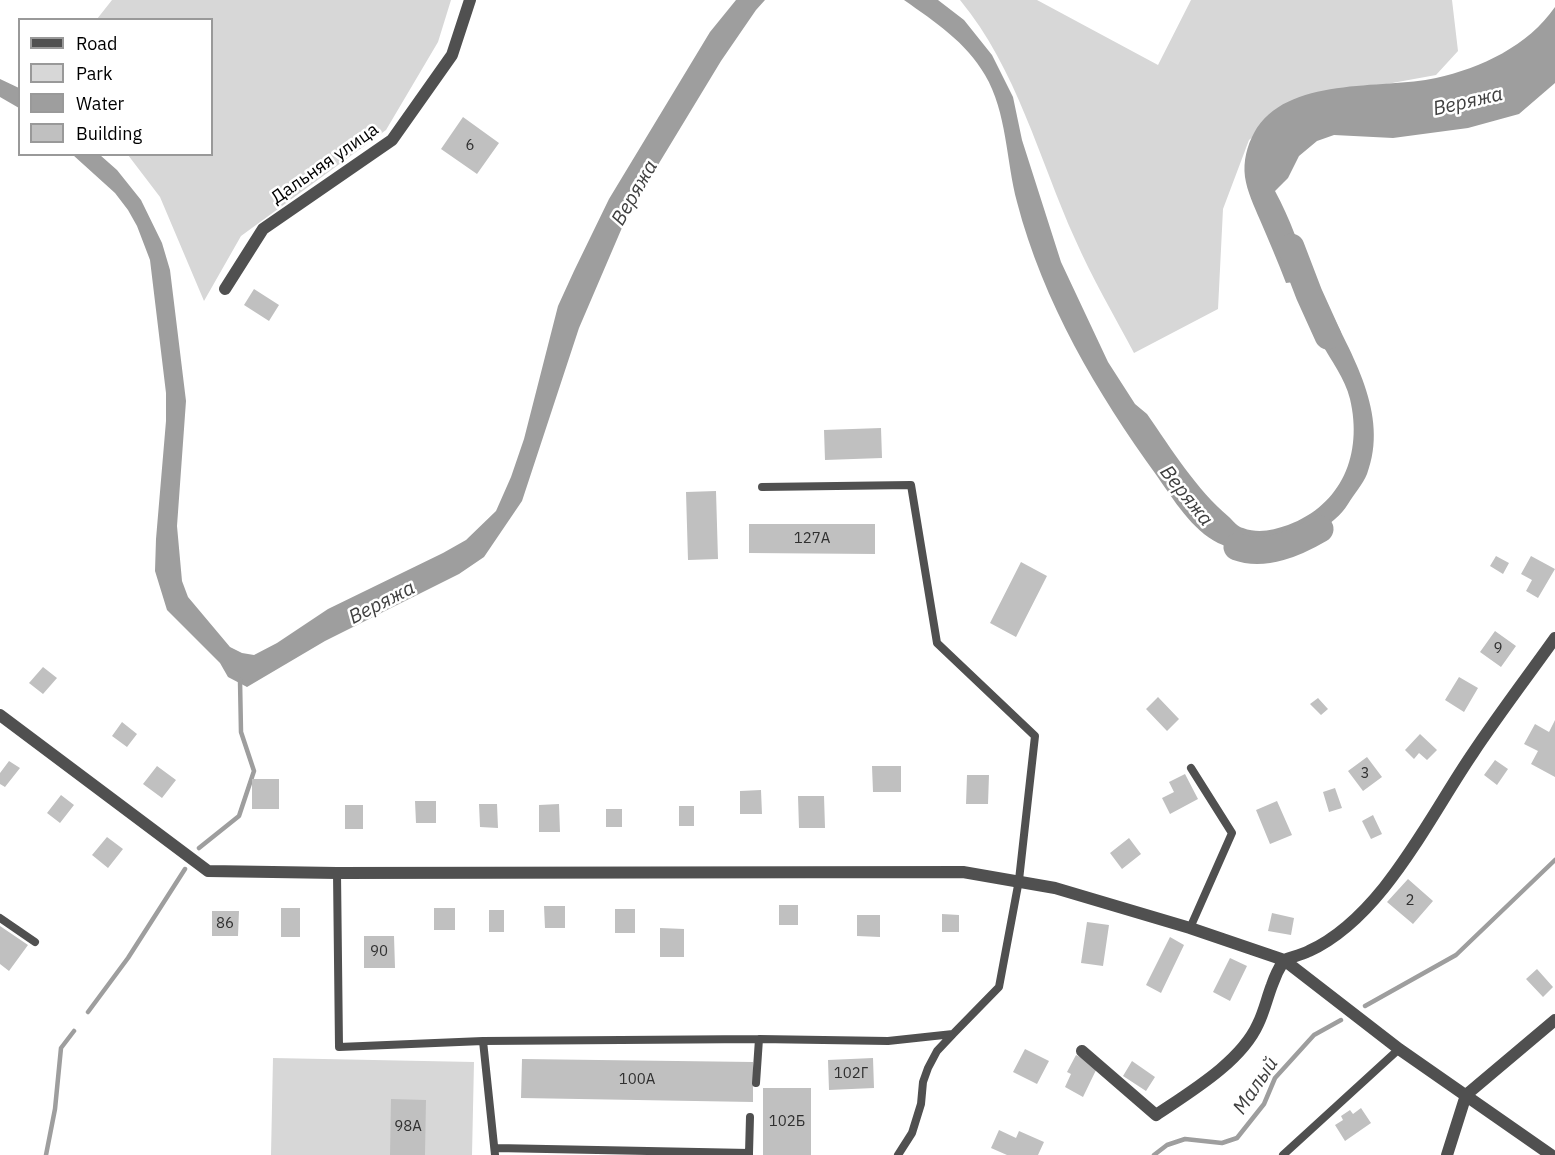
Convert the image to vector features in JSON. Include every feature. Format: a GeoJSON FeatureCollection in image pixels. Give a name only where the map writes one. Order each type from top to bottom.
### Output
{"type":"FeatureCollection","features":[{"type":"Feature","properties":{"kind":"street","name":"Дальняя улица"},"geometry":{"type":"LineString","coordinates":[[225,289],[263,229],[392,140],[452,55],[470,0]]}},
{"type":"Feature","properties":{"kind":"street"},"geometry":{"type":"LineString","coordinates":[[1082,1051],[1156,1115],[1199,1086],[1249,1041],[1258,1024],[1272,982],[1284,960],[1310,951],[1341,931],[1370,904],[1384,887],[1472,753],[1555,638]]}},
{"type":"Feature","properties":{"kind":"street"},"geometry":{"type":"LineString","coordinates":[[0,715],[208,871],[337,873],[963,872],[1055,888],[1190,928],[1284,960],[1399,1048],[1551,1155]]}},
{"type":"Feature","properties":{"kind":"street"},"geometry":{"type":"LineString","coordinates":[[1447,1155],[1466,1095],[1555,1020]]}},
{"type":"Feature","properties":{"kind":"lane"},"geometry":{"type":"LineString","coordinates":[[762,487],[911,485],[937,643],[1035,736],[1019,880],[999,987],[937,1051],[923,1082],[921,1104],[912,1133],[898,1155]]}},
{"type":"Feature","properties":{"kind":"lane"},"geometry":{"type":"LineString","coordinates":[[1190,928],[1232,833],[1191,768]]}},
{"type":"Feature","properties":{"kind":"lane"},"geometry":{"type":"LineString","coordinates":[[337,873],[339,1047],[483,1041],[759,1039],[888,1041],[953,1034]]}},
{"type":"Feature","properties":{"kind":"lane"},"geometry":{"type":"LineString","coordinates":[[0,918],[35,942]]}},
{"type":"Feature","properties":{"kind":"lane"},"geometry":{"type":"LineString","coordinates":[[756,1083],[759,1039]]}},
{"type":"Feature","properties":{"kind":"lane"},"geometry":{"type":"LineString","coordinates":[[483,1041],[495,1151],[749,1154],[750,1117]]}},
{"type":"Feature","properties":{"kind":"lane"},"geometry":{"type":"LineString","coordinates":[[1283,1155],[1399,1048]]}},
{"type":"Feature","properties":{"kind":"green space"},"geometry":{"type":"Polygon","coordinates":[[[112,0],[451,0],[438,42],[386,130],[241,236],[204,301],[160,197],[129,156],[213,156],[213,18],[98,18],[112,0]]]}},
{"type":"Feature","properties":{"kind":"green space"},"geometry":{"type":"Polygon","coordinates":[[[960,0],[1037,0],[1158,65],[1191,0],[1452,0],[1458,51],[1436,75],[1299,100],[1249,140],[1223,209],[1218,309],[1134,353],[1082,254],[1012,85],[980,27],[960,0]]]}},
{"type":"Feature","properties":{"kind":"green space"},"geometry":{"type":"Polygon","coordinates":[[[273,1058],[474,1062],[472,1155],[271,1155],[273,1058]]]}},
{"type":"Feature","properties":{"kind":"water"},"geometry":{"type":"Polygon","coordinates":[[[736,0],[765,0],[721,61],[627,216],[579,328],[522,501],[484,557],[459,574],[325,641],[247,687],[228,677],[220,663],[167,610],[155,571],[166,393],[150,260],[128,210],[115,193],[74,156],[101,156],[117,170],[141,200],[162,243],[170,270],[186,401],[177,526],[182,581],[188,597],[230,647],[242,653],[254,655],[277,643],[328,609],[466,540],[496,511],[524,439],[558,306],[609,199],[710,32],[736,0]]]}},
{"type":"Feature","properties":{"kind":"water"},"geometry":{"type":"Polygon","coordinates":[[[904,0],[938,0],[964,20],[992,55],[1013,97],[1022,140],[1061,262],[1108,362],[1135,404],[1147,414],[1195,482],[1241,527],[1255,531],[1271,530],[1307,516],[1335,491],[1344,475],[1353,439],[1350,399],[1304,305],[1326,302],[1356,363],[1371,407],[1374,429],[1373,452],[1367,474],[1348,504],[1334,520],[1307,537],[1252,554],[1218,543],[1191,522],[1113,412],[1057,311],[1028,239],[1013,186],[998,105],[985,75],[969,52],[904,0]]]}},
{"type":"Feature","properties":{"kind":"water"},"geometry":{"type":"Polygon","coordinates":[[[1555,7],[1555,83],[1519,114],[1468,128],[1393,138],[1334,135],[1317,141],[1299,156],[1288,178],[1275,191],[1295,234],[1309,280],[1286,283],[1247,188],[1245,177],[1245,159],[1249,143],[1269,114],[1288,102],[1311,93],[1337,88],[1436,78],[1470,68],[1517,44],[1544,21],[1555,7]]]}},
{"type":"Feature","properties":{"kind":"water"},"geometry":{"type":"Polygon","coordinates":[[[0,79],[18,88],[18,107],[0,97],[0,79]]]}},
{"type":"Feature","properties":{"kind":"building"},"geometry":{"type":"Polygon","coordinates":[[[463,117],[499,143],[477,174],[441,149],[463,117]]]}},
{"type":"Feature","properties":{"kind":"building"},"geometry":{"type":"Polygon","coordinates":[[[254,289],[279,305],[269,321],[244,305],[254,289]]]}},
{"type":"Feature","properties":{"kind":"building"},"geometry":{"type":"Polygon","coordinates":[[[881,428],[882,458],[825,460],[824,430],[881,428]]]}},
{"type":"Feature","properties":{"kind":"building"},"geometry":{"type":"Polygon","coordinates":[[[716,491],[718,559],[688,560],[686,492],[716,491]]]}},
{"type":"Feature","properties":{"kind":"building"},"geometry":{"type":"Polygon","coordinates":[[[749,524],[875,524],[875,554],[749,553],[749,524]]]}},
{"type":"Feature","properties":{"kind":"building"},"geometry":{"type":"Polygon","coordinates":[[[1496,556],[1509,563],[1503,574],[1490,566],[1496,556]]]}},
{"type":"Feature","properties":{"kind":"building"},"geometry":{"type":"Polygon","coordinates":[[[1531,556],[1555,569],[1538,598],[1526,591],[1532,580],[1521,574],[1531,556]]]}},
{"type":"Feature","properties":{"kind":"building"},"geometry":{"type":"Polygon","coordinates":[[[1021,562],[1047,576],[1016,637],[990,623],[1021,562]]]}},
{"type":"Feature","properties":{"kind":"building"},"geometry":{"type":"Polygon","coordinates":[[[1495,631],[1516,646],[1501,667],[1480,652],[1495,631]]]}},
{"type":"Feature","properties":{"kind":"building"},"geometry":{"type":"Polygon","coordinates":[[[43,667],[57,678],[43,694],[29,683],[43,667]]]}},
{"type":"Feature","properties":{"kind":"building"},"geometry":{"type":"Polygon","coordinates":[[[1459,677],[1478,688],[1464,712],[1445,700],[1459,677]]]}},
{"type":"Feature","properties":{"kind":"building"},"geometry":{"type":"Polygon","coordinates":[[[1158,697],[1179,719],[1167,731],[1146,709],[1158,697]]]}},
{"type":"Feature","properties":{"kind":"building"},"geometry":{"type":"Polygon","coordinates":[[[1318,698],[1328,709],[1321,715],[1310,704],[1318,698]]]}},
{"type":"Feature","properties":{"kind":"building"},"geometry":{"type":"Polygon","coordinates":[[[1555,720],[1555,777],[1531,764],[1538,751],[1524,744],[1535,724],[1549,732],[1555,720]]]}},
{"type":"Feature","properties":{"kind":"building"},"geometry":{"type":"Polygon","coordinates":[[[122,722],[137,734],[127,747],[112,736],[122,722]]]}},
{"type":"Feature","properties":{"kind":"building"},"geometry":{"type":"Polygon","coordinates":[[[1420,734],[1437,750],[1427,760],[1419,753],[1414,759],[1405,750],[1420,734]]]}},
{"type":"Feature","properties":{"kind":"building"},"geometry":{"type":"Polygon","coordinates":[[[1367,757],[1382,777],[1363,791],[1348,771],[1367,757]]]}},
{"type":"Feature","properties":{"kind":"building"},"geometry":{"type":"Polygon","coordinates":[[[1495,760],[1508,769],[1497,785],[1484,775],[1495,760]]]}},
{"type":"Feature","properties":{"kind":"building"},"geometry":{"type":"Polygon","coordinates":[[[9,761],[20,768],[5,787],[0,784],[0,773],[9,761]]]}},
{"type":"Feature","properties":{"kind":"building"},"geometry":{"type":"Polygon","coordinates":[[[157,766],[176,780],[162,798],[143,784],[157,766]]]}},
{"type":"Feature","properties":{"kind":"building"},"geometry":{"type":"Polygon","coordinates":[[[872,766],[901,766],[901,792],[873,792],[872,766]]]}},
{"type":"Feature","properties":{"kind":"building"},"geometry":{"type":"Polygon","coordinates":[[[1185,774],[1198,799],[1170,814],[1162,798],[1174,792],[1169,782],[1185,774]]]}},
{"type":"Feature","properties":{"kind":"building"},"geometry":{"type":"Polygon","coordinates":[[[967,775],[989,775],[988,804],[966,804],[967,775]]]}},
{"type":"Feature","properties":{"kind":"building"},"geometry":{"type":"Polygon","coordinates":[[[252,779],[279,779],[279,809],[252,809],[252,779]]]}},
{"type":"Feature","properties":{"kind":"building"},"geometry":{"type":"Polygon","coordinates":[[[1335,788],[1342,808],[1329,812],[1323,792],[1335,788]]]}},
{"type":"Feature","properties":{"kind":"building"},"geometry":{"type":"Polygon","coordinates":[[[761,790],[762,814],[740,814],[740,791],[761,790]]]}},
{"type":"Feature","properties":{"kind":"building"},"geometry":{"type":"Polygon","coordinates":[[[61,795],[74,805],[60,823],[47,813],[61,795]]]}},
{"type":"Feature","properties":{"kind":"building"},"geometry":{"type":"Polygon","coordinates":[[[798,796],[824,796],[825,828],[799,828],[798,796]]]}},
{"type":"Feature","properties":{"kind":"building"},"geometry":{"type":"Polygon","coordinates":[[[415,801],[436,801],[436,823],[416,823],[415,801]]]}},
{"type":"Feature","properties":{"kind":"building"},"geometry":{"type":"Polygon","coordinates":[[[1277,801],[1292,835],[1270,844],[1256,810],[1277,801]]]}},
{"type":"Feature","properties":{"kind":"building"},"geometry":{"type":"Polygon","coordinates":[[[479,804],[497,804],[498,828],[480,827],[479,804]]]}},
{"type":"Feature","properties":{"kind":"building"},"geometry":{"type":"Polygon","coordinates":[[[559,804],[560,832],[539,832],[539,805],[559,804]]]}},
{"type":"Feature","properties":{"kind":"building"},"geometry":{"type":"Polygon","coordinates":[[[345,805],[363,805],[363,829],[345,829],[345,805]]]}},
{"type":"Feature","properties":{"kind":"building"},"geometry":{"type":"Polygon","coordinates":[[[679,806],[694,806],[694,826],[679,826],[679,806]]]}},
{"type":"Feature","properties":{"kind":"building"},"geometry":{"type":"Polygon","coordinates":[[[606,809],[622,809],[622,827],[606,827],[606,809]]]}},
{"type":"Feature","properties":{"kind":"building"},"geometry":{"type":"Polygon","coordinates":[[[1373,815],[1382,834],[1371,839],[1362,821],[1373,815]]]}},
{"type":"Feature","properties":{"kind":"building"},"geometry":{"type":"Polygon","coordinates":[[[107,837],[123,849],[108,868],[92,855],[107,837]]]}},
{"type":"Feature","properties":{"kind":"building"},"geometry":{"type":"Polygon","coordinates":[[[1129,838],[1141,854],[1122,869],[1110,853],[1129,838]]]}},
{"type":"Feature","properties":{"kind":"building"},"geometry":{"type":"Polygon","coordinates":[[[1408,879],[1433,901],[1413,924],[1387,902],[1408,879]]]}},
{"type":"Feature","properties":{"kind":"building"},"geometry":{"type":"Polygon","coordinates":[[[779,905],[798,905],[798,925],[779,925],[779,905]]]}},
{"type":"Feature","properties":{"kind":"building"},"geometry":{"type":"Polygon","coordinates":[[[544,906],[565,906],[565,928],[545,928],[544,906]]]}},
{"type":"Feature","properties":{"kind":"building"},"geometry":{"type":"Polygon","coordinates":[[[281,908],[300,908],[300,937],[281,937],[281,908]]]}},
{"type":"Feature","properties":{"kind":"building"},"geometry":{"type":"Polygon","coordinates":[[[434,908],[455,908],[455,930],[434,930],[434,908]]]}},
{"type":"Feature","properties":{"kind":"building"},"geometry":{"type":"Polygon","coordinates":[[[615,909],[635,909],[635,933],[615,933],[615,909]]]}},
{"type":"Feature","properties":{"kind":"building"},"geometry":{"type":"Polygon","coordinates":[[[489,910],[504,910],[504,932],[489,932],[489,910]]]}},
{"type":"Feature","properties":{"kind":"building"},"geometry":{"type":"Polygon","coordinates":[[[212,911],[239,911],[238,936],[212,936],[212,911]]]}},
{"type":"Feature","properties":{"kind":"building"},"geometry":{"type":"Polygon","coordinates":[[[1272,913],[1294,918],[1291,935],[1268,931],[1272,913]]]}},
{"type":"Feature","properties":{"kind":"building"},"geometry":{"type":"Polygon","coordinates":[[[942,914],[959,915],[959,932],[942,932],[942,914]]]}},
{"type":"Feature","properties":{"kind":"building"},"geometry":{"type":"Polygon","coordinates":[[[857,915],[880,915],[880,937],[857,936],[857,915]]]}},
{"type":"Feature","properties":{"kind":"building"},"geometry":{"type":"Polygon","coordinates":[[[1087,922],[1109,925],[1103,966],[1081,963],[1087,922]]]}},
{"type":"Feature","properties":{"kind":"building"},"geometry":{"type":"Polygon","coordinates":[[[0,926],[28,945],[9,971],[0,964],[0,926]]]}},
{"type":"Feature","properties":{"kind":"building"},"geometry":{"type":"Polygon","coordinates":[[[660,928],[684,929],[684,957],[660,957],[660,928]]]}},
{"type":"Feature","properties":{"kind":"building"},"geometry":{"type":"Polygon","coordinates":[[[364,936],[394,936],[395,968],[364,968],[364,936]]]}},
{"type":"Feature","properties":{"kind":"building"},"geometry":{"type":"Polygon","coordinates":[[[1170,937],[1184,945],[1161,993],[1146,985],[1170,937]]]}},
{"type":"Feature","properties":{"kind":"building"},"geometry":{"type":"Polygon","coordinates":[[[1230,958],[1247,966],[1230,1001],[1213,992],[1230,958]]]}},
{"type":"Feature","properties":{"kind":"building"},"geometry":{"type":"Polygon","coordinates":[[[1537,969],[1553,987],[1543,997],[1526,979],[1537,969]]]}},
{"type":"Feature","properties":{"kind":"building"},"geometry":{"type":"Polygon","coordinates":[[[1025,1049],[1049,1061],[1037,1084],[1013,1072],[1025,1049]]]}},
{"type":"Feature","properties":{"kind":"building"},"geometry":{"type":"Polygon","coordinates":[[[1076,1055],[1098,1066],[1083,1097],[1065,1087],[1071,1074],[1067,1072],[1076,1055]]]}},
{"type":"Feature","properties":{"kind":"building"},"geometry":{"type":"Polygon","coordinates":[[[873,1058],[874,1088],[829,1090],[828,1060],[873,1058]]]}},
{"type":"Feature","properties":{"kind":"building"},"geometry":{"type":"Polygon","coordinates":[[[522,1059],[753,1062],[753,1102],[521,1098],[522,1059]]]}},
{"type":"Feature","properties":{"kind":"building"},"geometry":{"type":"Polygon","coordinates":[[[1132,1061],[1155,1077],[1146,1091],[1123,1076],[1132,1061]]]}},
{"type":"Feature","properties":{"kind":"building"},"geometry":{"type":"Polygon","coordinates":[[[763,1088],[811,1088],[811,1155],[763,1155],[763,1088]]]}},
{"type":"Feature","properties":{"kind":"building"},"geometry":{"type":"Polygon","coordinates":[[[391,1099],[426,1100],[425,1155],[390,1155],[391,1099]]]}},
{"type":"Feature","properties":{"kind":"building"},"geometry":{"type":"Polygon","coordinates":[[[1361,1108],[1371,1123],[1345,1141],[1335,1125],[1343,1120],[1341,1116],[1350,1110],[1353,1114],[1361,1108]]]}},
{"type":"Feature","properties":{"kind":"building"},"geometry":{"type":"Polygon","coordinates":[[[999,1130],[1016,1138],[1019,1131],[1044,1142],[1038,1155],[1007,1155],[991,1148],[999,1130]]]}},
{"type":"Feature","properties":{"kind":"waterway","name":"Веряжа"},"geometry":{"type":"LineString","coordinates":[[1291,247],[1328,336]]}},
{"type":"Feature","properties":{"kind":"waterway","name":"Веряжа"},"geometry":{"type":"LineString","coordinates":[[1237,547],[1248,550],[1280,547],[1320,529]]}},
{"type":"Feature","properties":{"kind":"waterway"},"geometry":{"type":"LineString","coordinates":[[199,848],[239,816],[254,771],[241,732],[240,680]]}},
{"type":"Feature","properties":{"kind":"waterway","name":"Малый"},"geometry":{"type":"LineString","coordinates":[[1365,1006],[1456,955],[1555,860]]}},
{"type":"Feature","properties":{"kind":"waterway"},"geometry":{"type":"LineString","coordinates":[[88,1012],[128,958],[185,869]]}},
{"type":"Feature","properties":{"kind":"waterway","name":"Малый"},"geometry":{"type":"LineString","coordinates":[[1154,1155],[1167,1145],[1185,1139],[1222,1143],[1237,1138],[1264,1104],[1275,1078],[1314,1035],[1341,1020]]}},
{"type":"Feature","properties":{"kind":"waterway"},"geometry":{"type":"LineString","coordinates":[[46,1155],[55,1109],[61,1048],[74,1031]]}}]}
